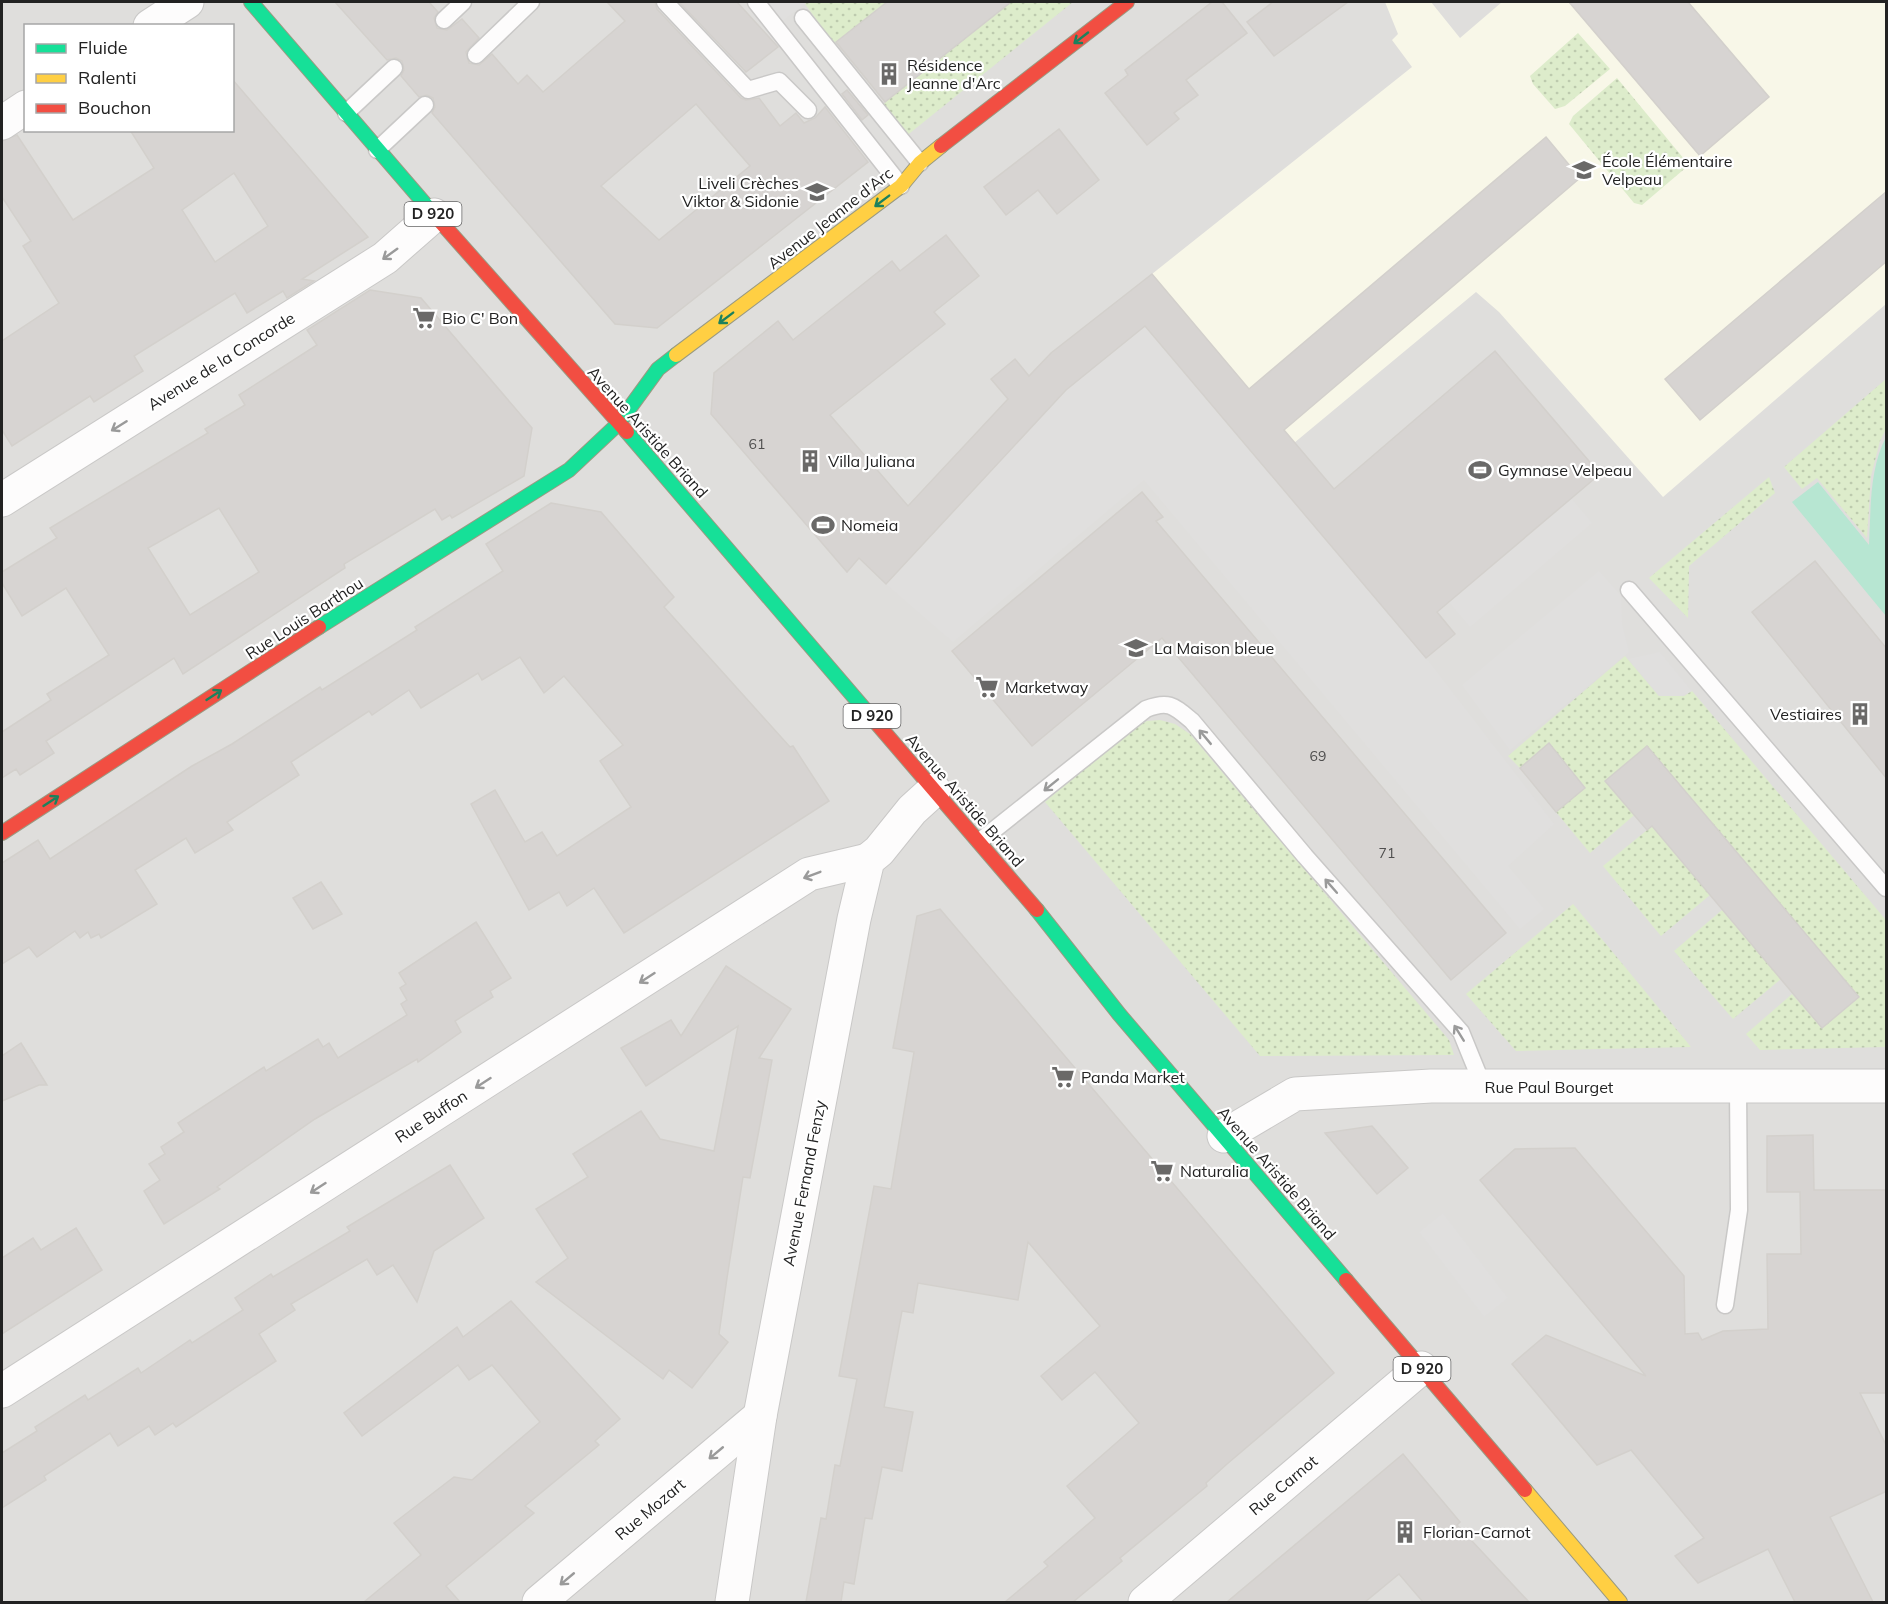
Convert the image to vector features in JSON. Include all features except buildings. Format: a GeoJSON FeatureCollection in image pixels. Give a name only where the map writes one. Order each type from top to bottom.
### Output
{"type":"FeatureCollection","features":[{"type":"Feature","properties":{"kind":"main road","name":"Avenue Aristide Briand"},"geometry":{"type":"LineString","coordinates":[[250,2],[434,215],[684,496],[835,672],[907,762],[1021,889],[1119,1014],[1620,1602]]}},
{"type":"Feature","properties":{"kind":"main road","name":"Avenue Jeanne d'Arc"},"geometry":{"type":"LineString","coordinates":[[618,424],[658,369],[901,186],[920,163],[1127,2]]}},
{"type":"Feature","properties":{"kind":"main road","name":"Rue Louis Barthou"},"geometry":{"type":"LineString","coordinates":[[2,833],[383,586],[569,470],[618,424]]}},
{"type":"Feature","properties":{"kind":"street"},"geometry":{"type":"LineString","coordinates":[[153,24],[188,2]]}},
{"type":"Feature","properties":{"kind":"street"},"geometry":{"type":"LineString","coordinates":[[2,123],[24,108]]}},
{"type":"Feature","properties":{"kind":"street","name":"Avenue de la Concorde"},"geometry":{"type":"LineString","coordinates":[[2,500],[385,258],[434,215]]}},
{"type":"Feature","properties":{"kind":"street"},"geometry":{"type":"LineString","coordinates":[[868,860],[879,851],[912,810],[934,790]]}},
{"type":"Feature","properties":{"kind":"street","name":"Rue Buffon"},"geometry":{"type":"LineString","coordinates":[[2,1391],[809,874],[868,860]]}},
{"type":"Feature","properties":{"kind":"street","name":"Avenue Fernand Fenzy"},"geometry":{"type":"LineString","coordinates":[[732,1602],[760,1416],[854,919],[868,860]]}},
{"type":"Feature","properties":{"kind":"street","name":"Rue Paul Bourget"},"geometry":{"type":"LineString","coordinates":[[1224,1136],[1295,1094],[1431,1086],[1738,1088],[1887,1086]]}},
{"type":"Feature","properties":{"kind":"street","name":"Rue Carnot"},"geometry":{"type":"LineString","coordinates":[[1145,1602],[1421,1368]]}},
{"type":"Feature","properties":{"kind":"street","name":"Rue Mozart"},"geometry":{"type":"LineString","coordinates":[[539,1602],[760,1416]]}},
{"type":"Feature","properties":{"kind":"lane"},"geometry":{"type":"LineString","coordinates":[[444,20],[463,2]]}},
{"type":"Feature","properties":{"kind":"lane"},"geometry":{"type":"LineString","coordinates":[[476,55],[531,2]]}},
{"type":"Feature","properties":{"kind":"lane"},"geometry":{"type":"LineString","coordinates":[[665,2],[748,90],[779,81],[808,110]]}},
{"type":"Feature","properties":{"kind":"lane"},"geometry":{"type":"LineString","coordinates":[[756,2],[901,186]]}},
{"type":"Feature","properties":{"kind":"lane"},"geometry":{"type":"LineString","coordinates":[[803,18],[920,163]]}},
{"type":"Feature","properties":{"kind":"lane"},"geometry":{"type":"LineString","coordinates":[[346,113],[394,68]]}},
{"type":"Feature","properties":{"kind":"lane"},"geometry":{"type":"LineString","coordinates":[[377,150],[425,105]]}},
{"type":"Feature","properties":{"kind":"lane"},"geometry":{"type":"LineString","coordinates":[[1629,590],[1887,888]]}},
{"type":"Feature","properties":{"kind":"lane"},"geometry":{"type":"LineString","coordinates":[[980,842],[1146,709],[1160,703],[1171,705],[1192,721],[1305,856],[1461,1032],[1483,1086]]}},
{"type":"Feature","properties":{"kind":"lane"},"geometry":{"type":"LineString","coordinates":[[1725,1305],[1739,1210],[1738,1088]]}},
{"type":"Feature","properties":{"kind":"shaded area"},"geometry":{"type":"Polygon","coordinates":[[[2,2],[1886,2],[1886,1602],[2,1602],[2,2]]]}},
{"type":"Feature","properties":{"kind":"shaded area"},"geometry":{"type":"Polygon","coordinates":[[[758,2],[807,2],[777,25],[758,2]]]}},
{"type":"Feature","properties":{"kind":"shaded area","name":"École Élémentaire Velpeau"},"geometry":{"type":"Polygon","coordinates":[[[1385,2],[1431,2],[1460,38],[1502,2],[1886,2],[1886,304],[1663,497],[1499,312],[1476,292],[1294,443],[1152,274],[1412,67],[1392,40],[1398,34],[1385,2]]]}},
{"type":"Feature","properties":{"kind":"shaded area"},"geometry":{"type":"Polygon","coordinates":[[[1145,326],[1426,658],[1554,824],[1508,866],[1544,909],[1520,929],[1144,480],[953,642],[886,584],[1066,390],[1145,326]]]}},
{"type":"Feature","properties":{"kind":"shaded area"},"geometry":{"type":"Polygon","coordinates":[[[1571,498],[1592,523],[1470,627],[1449,602],[1571,498]]]}},
{"type":"Feature","properties":{"kind":"shaded area"},"geometry":{"type":"Polygon","coordinates":[[[1599,571],[1621,596],[1622,624],[1629,652],[1510,750],[1462,685],[1599,571]]]}},
{"type":"Feature","properties":{"kind":"shaded area"},"geometry":{"type":"Polygon","coordinates":[[[1660,652],[1692,691],[1681,696],[1659,696],[1628,659],[1660,652]]]}},
{"type":"Feature","properties":{"kind":"shaded area"},"geometry":{"type":"Polygon","coordinates":[[[1443,1213],[1508,1298],[1484,1317],[1419,1232],[1443,1213]]]}},
{"type":"Feature","properties":{"kind":"green space"},"geometry":{"type":"Polygon","coordinates":[[[807,2],[887,2],[834,44],[805,4],[807,2]]]}},
{"type":"Feature","properties":{"kind":"green space"},"geometry":{"type":"Polygon","coordinates":[[[1011,2],[1073,2],[905,137],[882,105],[1011,2]]]}},
{"type":"Feature","properties":{"kind":"green space"},"geometry":{"type":"Polygon","coordinates":[[[1578,33],[1610,69],[1565,106],[1555,109],[1533,84],[1530,76],[1578,33]]]}},
{"type":"Feature","properties":{"kind":"green space"},"geometry":{"type":"Polygon","coordinates":[[[1617,78],[1689,165],[1642,205],[1634,203],[1569,124],[1573,116],[1617,78]]]}},
{"type":"Feature","properties":{"kind":"green space"},"geometry":{"type":"Polygon","coordinates":[[[1886,379],[1886,429],[1880,441],[1871,476],[1867,538],[1817,478],[1802,489],[1784,467],[1886,379]]]}},
{"type":"Feature","properties":{"kind":"green space"},"geometry":{"type":"Polygon","coordinates":[[[1886,437],[1886,616],[1792,502],[1818,482],[1869,545],[1876,463],[1886,437]]]}},
{"type":"Feature","properties":{"kind":"green space"},"geometry":{"type":"Polygon","coordinates":[[[1769,477],[1775,493],[1689,566],[1688,618],[1649,578],[1769,477]]]}},
{"type":"Feature","properties":{"kind":"green space"},"geometry":{"type":"Polygon","coordinates":[[[1625,656],[1659,696],[1684,696],[1692,691],[1886,920],[1886,1047],[1760,1050],[1746,1034],[1792,994],[1822,1028],[1859,997],[1647,746],[1610,777],[1639,811],[1590,853],[1556,812],[1585,787],[1549,744],[1520,768],[1508,756],[1625,656]]]}},
{"type":"Feature","properties":{"kind":"green space"},"geometry":{"type":"Polygon","coordinates":[[[1160,720],[1175,724],[1190,734],[1449,1040],[1454,1055],[1260,1056],[1045,802],[1132,728],[1147,721],[1160,720]]]}},
{"type":"Feature","properties":{"kind":"green space"},"geometry":{"type":"Polygon","coordinates":[[[1652,826],[1710,895],[1661,936],[1603,866],[1652,826]]]}},
{"type":"Feature","properties":{"kind":"green space"},"geometry":{"type":"Polygon","coordinates":[[[1573,904],[1691,1047],[1516,1051],[1466,994],[1573,904]]]}},
{"type":"Feature","properties":{"kind":"green space"},"geometry":{"type":"Polygon","coordinates":[[[1722,910],[1781,979],[1733,1019],[1674,951],[1722,910]]]}},
{"type":"Feature","properties":{"kind":"traffic: fast"},"geometry":{"type":"LineString","coordinates":[[251,2],[431,211]]}},
{"type":"Feature","properties":{"kind":"traffic: fast"},"geometry":{"type":"LineString","coordinates":[[319,627],[569,470],[618,424],[658,369],[676,355]]}},
{"type":"Feature","properties":{"kind":"traffic: fast"},"geometry":{"type":"LineString","coordinates":[[627,432],[873,719]]}},
{"type":"Feature","properties":{"kind":"traffic: fast"},"geometry":{"type":"LineString","coordinates":[[1037,910],[1119,1014],[1346,1280]]}},
{"type":"Feature","properties":{"kind":"traffic: slow"},"geometry":{"type":"LineString","coordinates":[[676,355],[901,186],[920,163],[941,146]]}},
{"type":"Feature","properties":{"kind":"traffic: slow"},"geometry":{"type":"LineString","coordinates":[[1525,1490],[1620,1602]]}},
{"type":"Feature","properties":{"kind":"traffic: jam"},"geometry":{"type":"LineString","coordinates":[[941,146],[1127,2]]}},
{"type":"Feature","properties":{"kind":"traffic: jam"},"geometry":{"type":"LineString","coordinates":[[431,211],[627,432]]}},
{"type":"Feature","properties":{"kind":"traffic: jam"},"geometry":{"type":"LineString","coordinates":[[2,833],[319,627]]}},
{"type":"Feature","properties":{"kind":"traffic: jam"},"geometry":{"type":"LineString","coordinates":[[873,719],[1037,910]]}},
{"type":"Feature","properties":{"kind":"traffic: jam"},"geometry":{"type":"LineString","coordinates":[[1346,1280],[1525,1490]]}},
{"type":"Feature","properties":{"kind":"place","name":"Résidence Jeanne d'Arc"},"geometry":{"type":"Point","coordinates":[889,74]}},
{"type":"Feature","properties":{"kind":"place","name":"École Élémentaire Velpeau"},"geometry":{"type":"Point","coordinates":[1584,170]}},
{"type":"Feature","properties":{"kind":"place","name":"Liveli Crèches Viktor & Sidonie"},"geometry":{"type":"Point","coordinates":[817,192]}},
{"type":"Feature","properties":{"kind":"place","name":"Bio C' Bon"},"geometry":{"type":"Point","coordinates":[424,318]}},
{"type":"Feature","properties":{"kind":"place","name":"Villa Juliana"},"geometry":{"type":"Point","coordinates":[810,461]}},
{"type":"Feature","properties":{"kind":"place","name":"Gymnase Velpeau"},"geometry":{"type":"Point","coordinates":[1480,470]}},
{"type":"Feature","properties":{"kind":"place","name":"Nomeia"},"geometry":{"type":"Point","coordinates":[823,525]}},
{"type":"Feature","properties":{"kind":"place","name":"La Maison bleue"},"geometry":{"type":"Point","coordinates":[1136,648]}},
{"type":"Feature","properties":{"kind":"place","name":"Marketway"},"geometry":{"type":"Point","coordinates":[987,687]}},
{"type":"Feature","properties":{"kind":"place","name":"Vestiaires"},"geometry":{"type":"Point","coordinates":[1860,714]}},
{"type":"Feature","properties":{"kind":"place","name":"Panda Market"},"geometry":{"type":"Point","coordinates":[1063,1077]}},
{"type":"Feature","properties":{"kind":"place","name":"Naturalia"},"geometry":{"type":"Point","coordinates":[1162,1171]}},
{"type":"Feature","properties":{"kind":"place","name":"Florian-Carnot"},"geometry":{"type":"Point","coordinates":[1405,1532]}}]}
